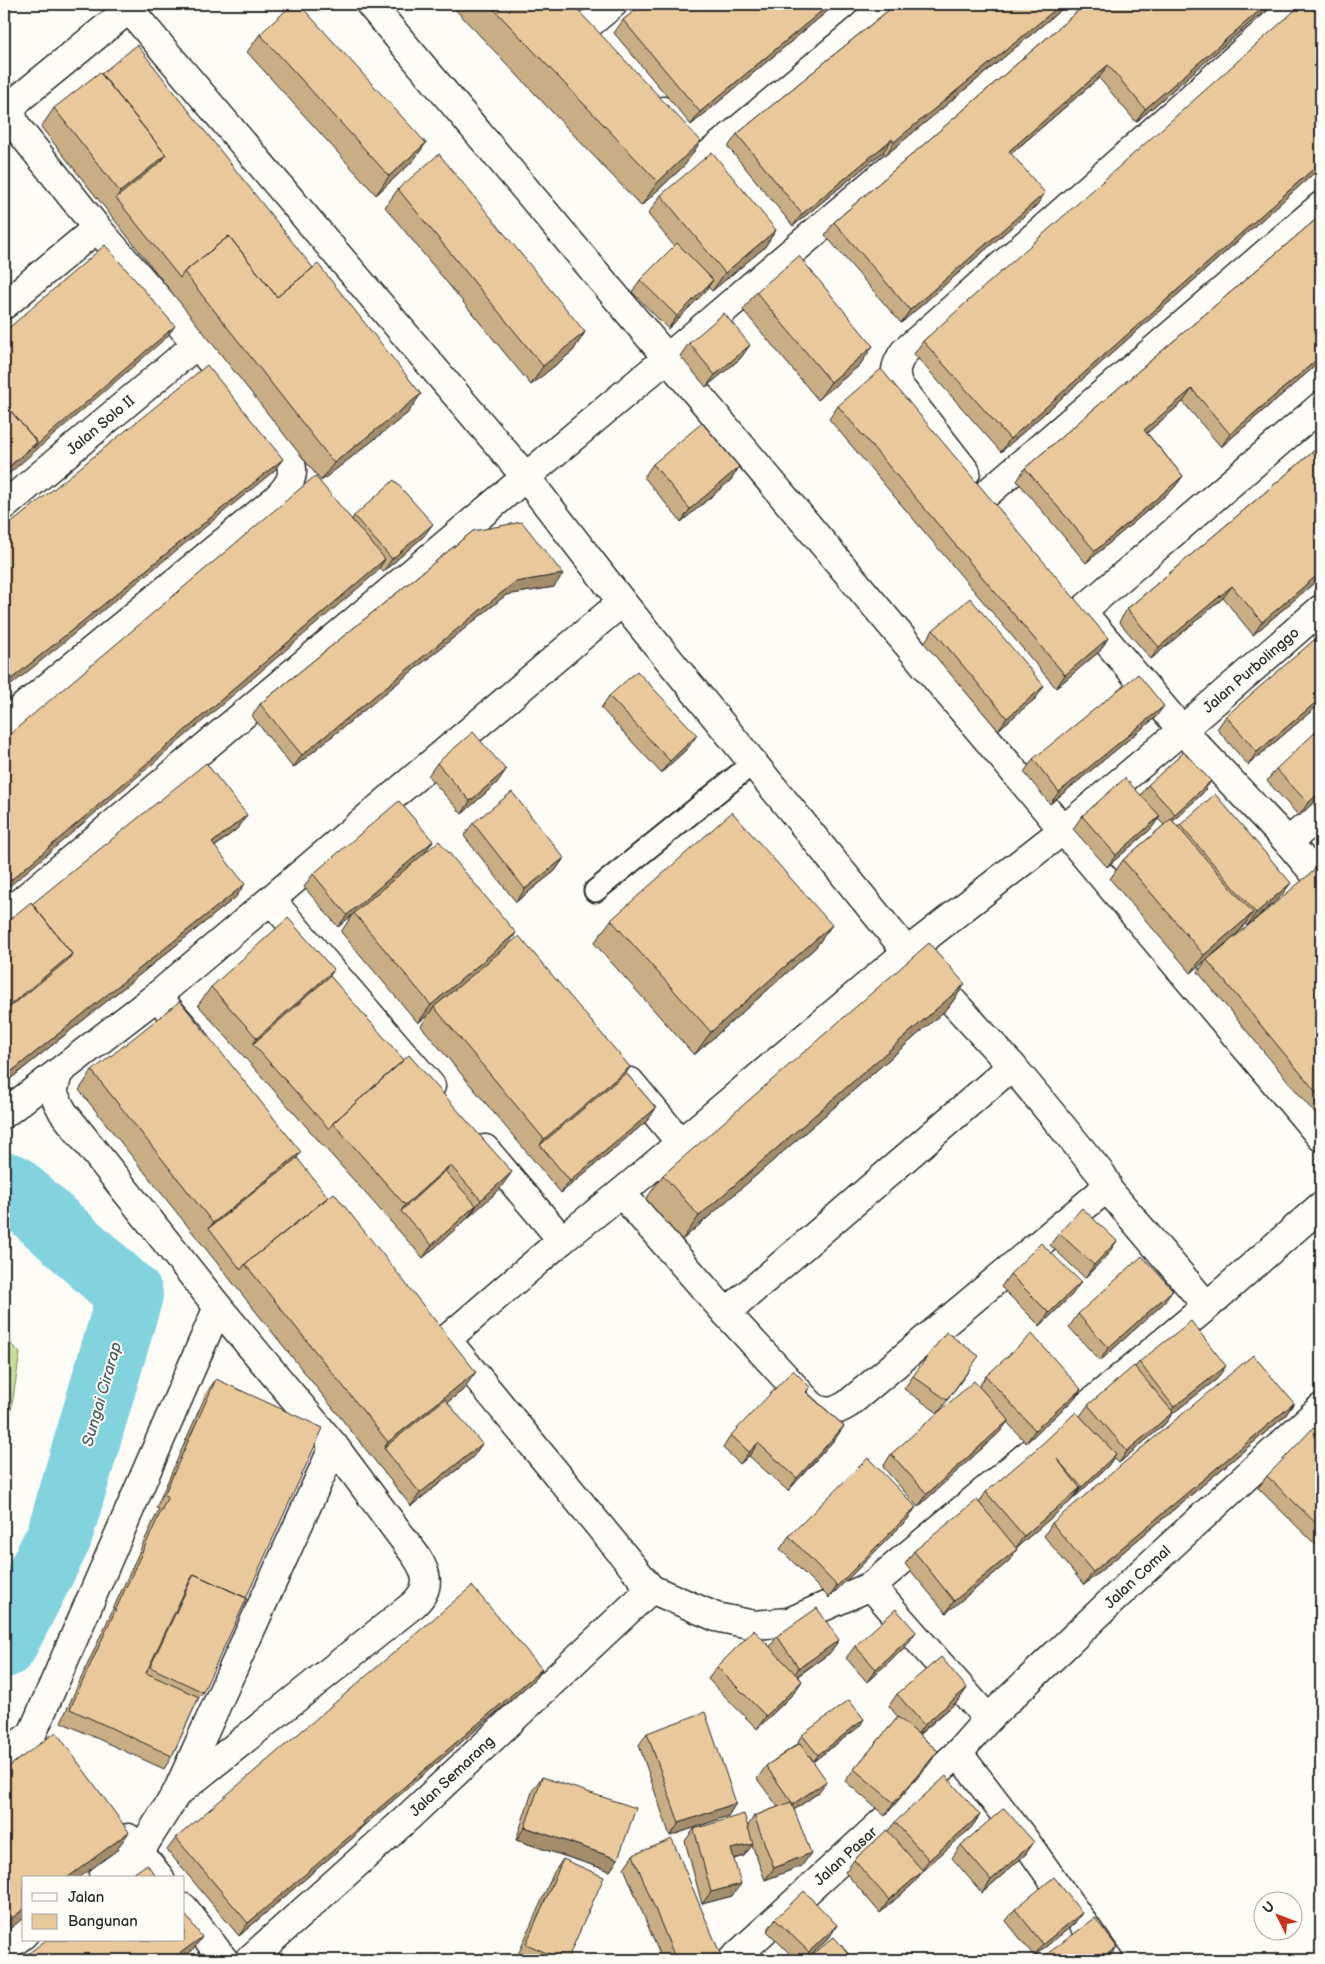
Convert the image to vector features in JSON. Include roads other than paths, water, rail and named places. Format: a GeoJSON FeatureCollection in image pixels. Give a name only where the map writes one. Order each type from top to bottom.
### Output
{"type":"FeatureCollection","features":[{"type":"Feature","properties":{"kind":"street"},"geometry":{"type":"LineString","coordinates":[[370,4],[1321,1138]]}},
{"type":"Feature","properties":{"kind":"street"},"geometry":{"type":"LineString","coordinates":[[569,4],[594,33],[613,4]]}},
{"type":"Feature","properties":{"kind":"street"},"geometry":{"type":"LineString","coordinates":[[646,92],[680,131],[690,131],[843,4]]}},
{"type":"Feature","properties":{"kind":"street"},"geometry":{"type":"LineString","coordinates":[[4,916],[666,359],[1083,4]]}},
{"type":"Feature","properties":{"kind":"street"},"geometry":{"type":"LineString","coordinates":[[1003,517],[984,496],[899,386],[895,377],[895,367],[899,359],[904,352],[1297,4]]}},
{"type":"Feature","properties":{"kind":"street"},"geometry":{"type":"LineString","coordinates":[[4,723],[275,500],[291,481],[293,471],[288,457],[198,344],[97,228],[19,130],[12,115],[12,108],[21,97],[132,6],[525,476],[622,602],[907,952],[1012,1066],[1106,1182],[1098,1195],[848,1404],[830,1413],[815,1409],[726,1313],[621,1193]]}},
{"type":"Feature","properties":{"kind":"street"},"geometry":{"type":"LineString","coordinates":[[984,496],[1321,206]]}},
{"type":"Feature","properties":{"kind":"street"},"geometry":{"type":"LineString","coordinates":[[4,305],[97,228]]}},
{"type":"Feature","properties":{"kind":"street","name":"Jalan Solo II"},"geometry":{"type":"LineString","coordinates":[[4,506],[198,344]]}},
{"type":"Feature","properties":{"kind":"street"},"geometry":{"type":"LineString","coordinates":[[1082,611],[1321,406]]}},
{"type":"Feature","properties":{"kind":"street"},"geometry":{"type":"LineString","coordinates":[[1064,590],[1182,730],[1288,842],[1321,881]]}},
{"type":"Feature","properties":{"kind":"street"},"geometry":{"type":"LineString","coordinates":[[4,1114],[157,996],[270,900],[398,805],[622,602]]}},
{"type":"Feature","properties":{"kind":"street","name":"Jalan Purbolinggo"},"geometry":{"type":"LineString","coordinates":[[651,1588],[440,1332],[621,1193],[907,952],[1063,830],[1321,609]]}},
{"type":"Feature","properties":{"kind":"street"},"geometry":{"type":"LineString","coordinates":[[1288,842],[1321,814]]}},
{"type":"Feature","properties":{"kind":"street"},"geometry":{"type":"LineString","coordinates":[[270,900],[446,1104]]}},
{"type":"Feature","properties":{"kind":"street"},"geometry":{"type":"LineString","coordinates":[[157,996],[209,1057]]}},
{"type":"Feature","properties":{"kind":"street"},"geometry":{"type":"LineString","coordinates":[[616,1065],[680,1142]]}},
{"type":"Feature","properties":{"kind":"street"},"geometry":{"type":"LineString","coordinates":[[726,1313],[1012,1066]]}},
{"type":"Feature","properties":{"kind":"street"},"geometry":{"type":"LineString","coordinates":[[58,1073],[53,1093],[63,1112],[218,1308],[334,1446],[426,1573],[424,1591],[414,1604],[176,1794]]}},
{"type":"Feature","properties":{"kind":"street"},"geometry":{"type":"LineString","coordinates":[[471,1134],[562,1240]]}},
{"type":"Feature","properties":{"kind":"street"},"geometry":{"type":"LineString","coordinates":[[1105,1186],[1207,1306]]}},
{"type":"Feature","properties":{"kind":"street"},"geometry":{"type":"LineString","coordinates":[[651,1588],[716,1617],[754,1625],[790,1622],[871,1586],[1207,1306],[1321,1206]]}},
{"type":"Feature","properties":{"kind":"street"},"geometry":{"type":"LineString","coordinates":[[4,1755],[39,1741],[218,1308]]}},
{"type":"Feature","properties":{"kind":"street","name":"Jalan Comal"},"geometry":{"type":"LineString","coordinates":[[958,1753],[988,1720],[1140,1575],[1321,1408]]}},
{"type":"Feature","properties":{"kind":"street"},"geometry":{"type":"LineString","coordinates":[[106,1876],[140,1851],[176,1794],[334,1446]]}},
{"type":"Feature","properties":{"kind":"street"},"geometry":{"type":"LineString","coordinates":[[871,1586],[988,1720]]}},
{"type":"Feature","properties":{"kind":"street","name":"Jalan Semarang"},"geometry":{"type":"LineString","coordinates":[[249,1960],[404,1821],[651,1588]]}},
{"type":"Feature","properties":{"kind":"street"},"geometry":{"type":"LineString","coordinates":[[958,1753],[1026,1842],[1109,1960]]}},
{"type":"Feature","properties":{"kind":"street","name":"Jalan Pasar"},"geometry":{"type":"LineString","coordinates":[[732,1960],[958,1753]]}},
{"type":"Feature","properties":{"kind":"street"},"geometry":{"type":"LineString","coordinates":[[113,1822],[140,1851],[159,1876]]}},
{"type":"Feature","properties":{"kind":"street"},"geometry":{"type":"LineString","coordinates":[[185,1909],[224,1960]]}},
{"type":"Feature","properties":{"kind":"street"},"geometry":{"type":"LineString","coordinates":[[4,1949],[22,1936]]}},
{"type":"Feature","properties":{"kind":"lane"},"geometry":{"type":"LineString","coordinates":[[595,890],[753,763]]}},
{"type":"Feature","properties":{"kind":"waterway","name":"Sungai Cirarap"},"geometry":{"type":"LineString","coordinates":[[4,1186],[10,1186],[130,1295],[59,1537],[4,1645]]}}]}
